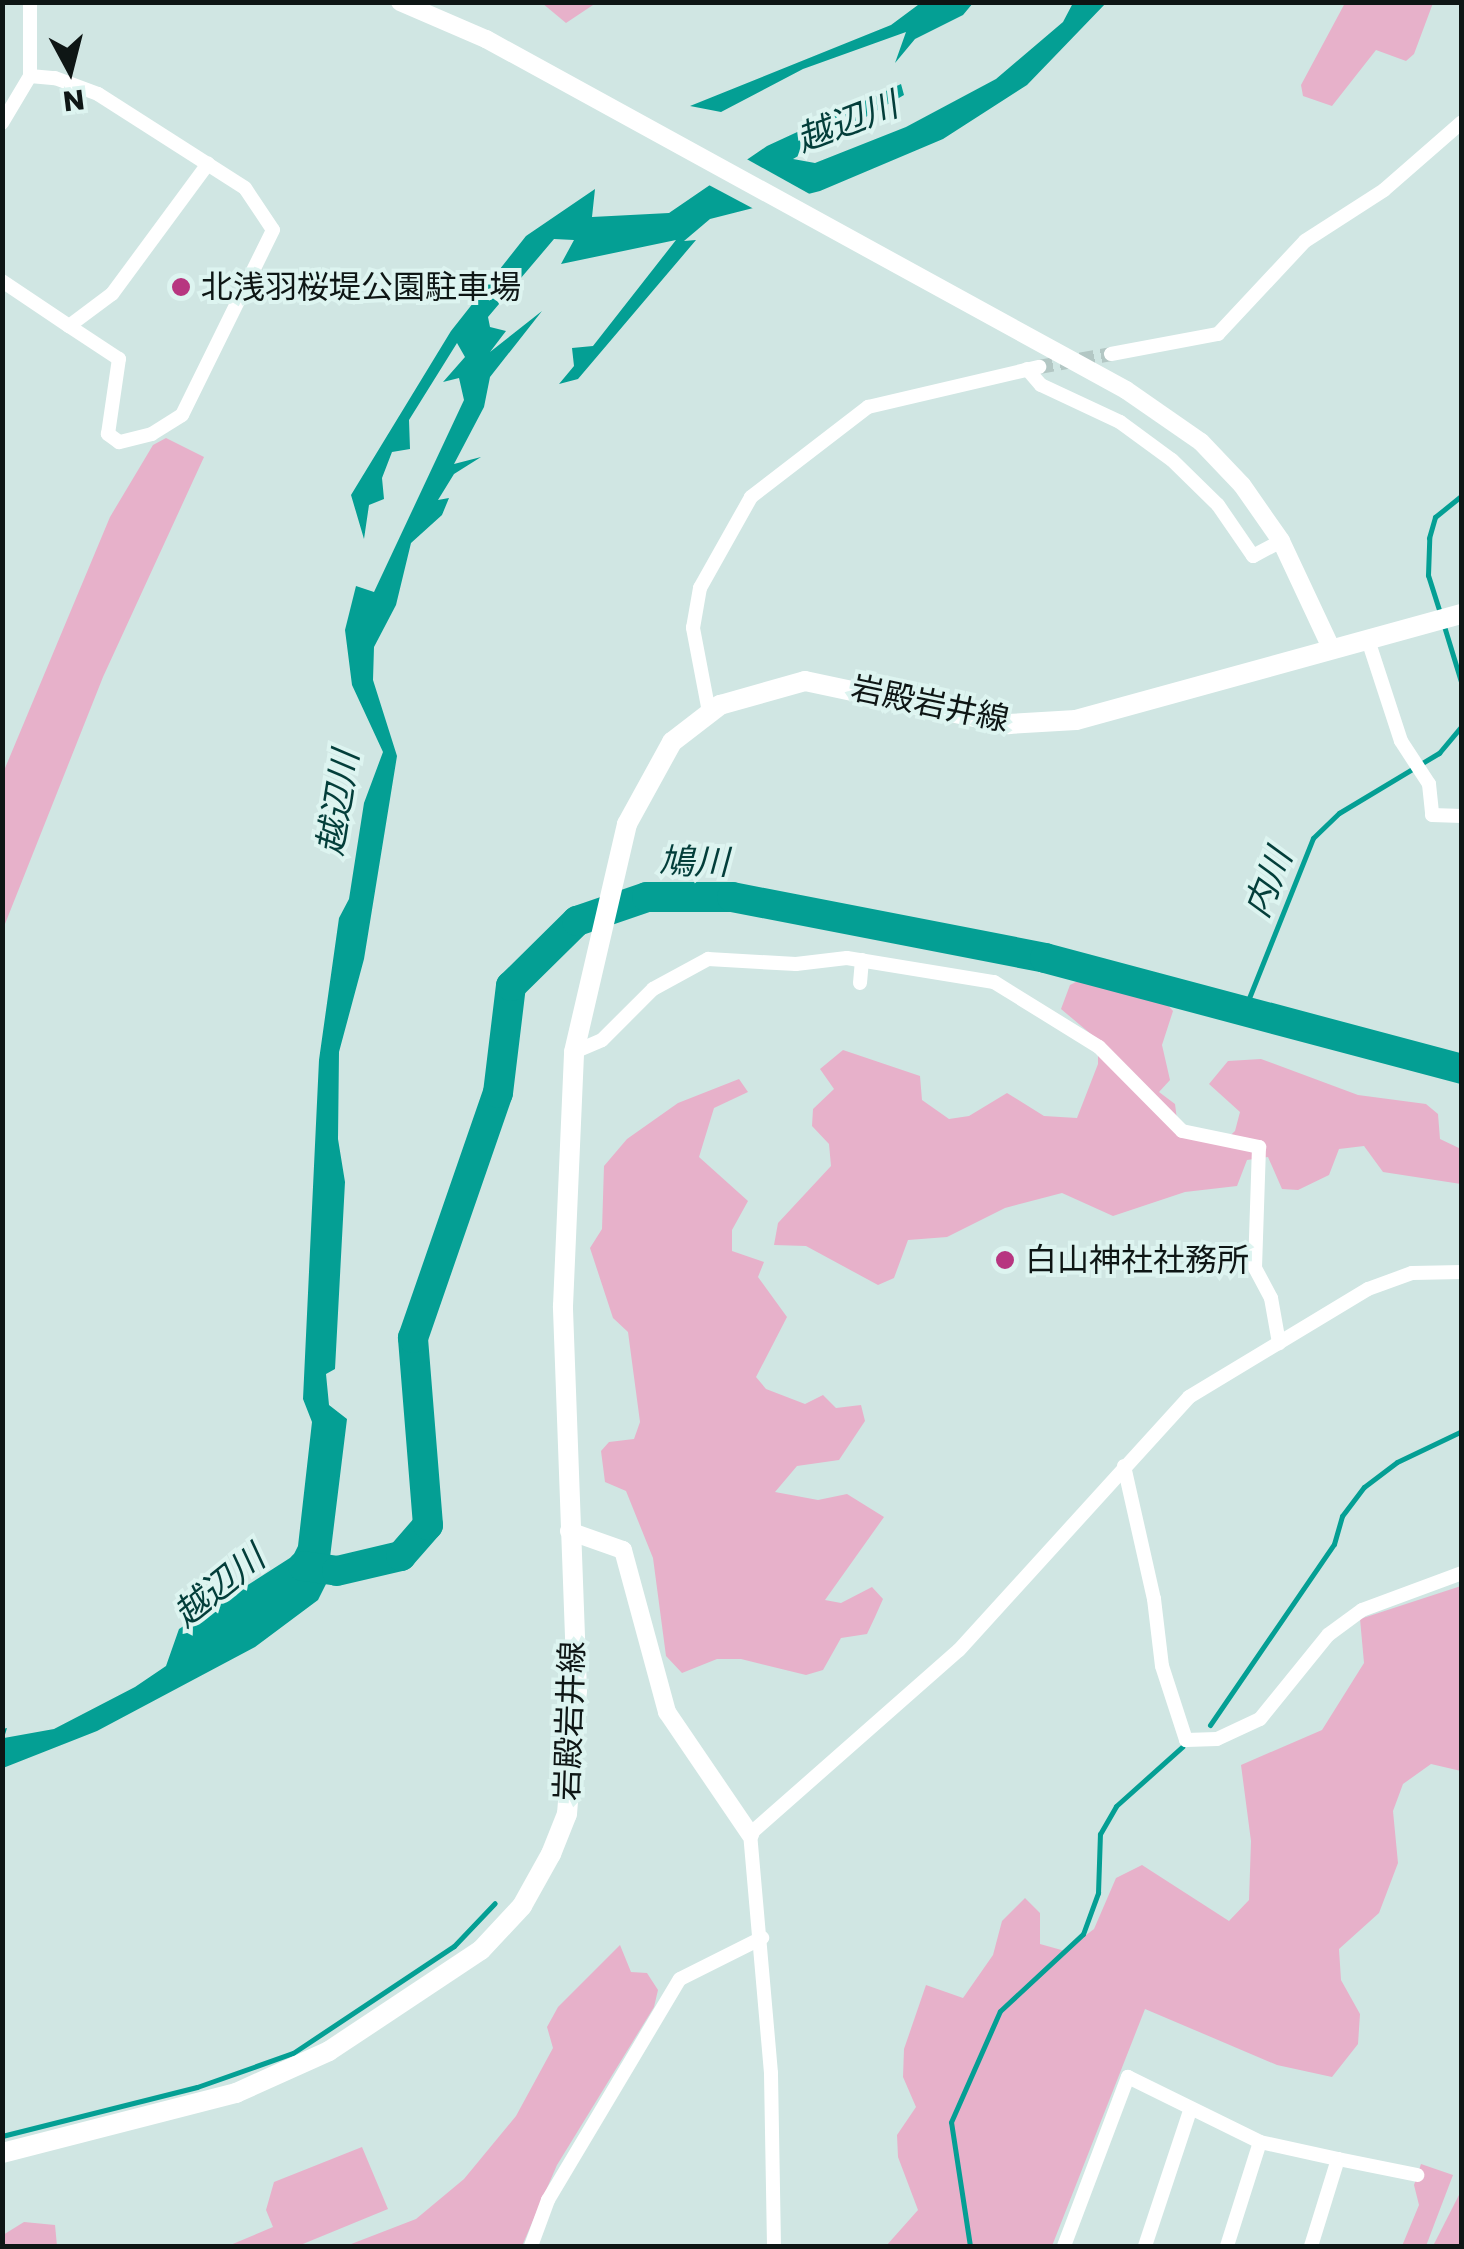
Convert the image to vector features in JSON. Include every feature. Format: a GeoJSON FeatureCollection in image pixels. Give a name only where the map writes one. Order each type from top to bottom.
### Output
{"type":"FeatureCollection","features":[{"type":"Feature","properties":{"kind":"main road","name":"岩殿岩井線"},"geometry":{"type":"LineString","coordinates":[[2,2154],[283,2075],[446,1976],[513,1916],[551,1854],[574,1768],[563,1306],[574,1052],[614,879],[644,784],[672,742],[709,712],[742,695],[805,681],[845,684],[966,718],[1043,725],[1126,710],[1458,615]]}},
{"type":"Feature","properties":{"kind":"street"},"geometry":{"type":"LineString","coordinates":[[2,123],[30,76],[30,2]]}},
{"type":"Feature","properties":{"kind":"street"},"geometry":{"type":"LineString","coordinates":[[400,2],[486,39],[1126,390],[1201,442],[1282,540],[1332,650]]}},
{"type":"Feature","properties":{"kind":"street"},"geometry":{"type":"LineString","coordinates":[[2,281],[120,359],[108,434],[119,442],[152,434],[182,415],[273,230],[245,188],[98,94],[55,78],[30,76]]}},
{"type":"Feature","properties":{"kind":"street"},"geometry":{"type":"LineString","coordinates":[[1111,354],[1218,334],[1306,241],[1384,190],[1462,122]]}},
{"type":"Feature","properties":{"kind":"street"},"geometry":{"type":"LineString","coordinates":[[68,326],[112,294],[208,164]]}},
{"type":"Feature","properties":{"kind":"street"},"geometry":{"type":"LineString","coordinates":[[709,712],[694,628],[700,588],[750,497],[868,407],[1033,368],[1042,385],[1120,422],[1172,460],[1218,505],[1254,556],[1282,540]]}},
{"type":"Feature","properties":{"kind":"street"},"geometry":{"type":"LineString","coordinates":[[1368,640],[1401,741],[1429,784],[1432,815],[1462,816]]}},
{"type":"Feature","properties":{"kind":"street"},"geometry":{"type":"LineString","coordinates":[[574,1052],[602,1040],[653,989],[708,959],[862,960],[994,982],[1020,994],[1099,1047],[1182,1131],[1259,1147],[1255,1268],[1271,1298],[1279,1343]]}},
{"type":"Feature","properties":{"kind":"street"},"geometry":{"type":"LineString","coordinates":[[860,983],[862,960]]}},
{"type":"Feature","properties":{"kind":"street"},"geometry":{"type":"LineString","coordinates":[[750,1834],[958,1650],[1188,1397],[1388,1280],[1462,1272]]}},
{"type":"Feature","properties":{"kind":"street"},"geometry":{"type":"LineString","coordinates":[[1124,1466],[1154,1598],[1162,1666],[1186,1740],[1217,1739],[1260,1719],[1328,1635],[1362,1610],[1462,1573]]}},
{"type":"Feature","properties":{"kind":"street"},"geometry":{"type":"LineString","coordinates":[[569,1531],[623,1550],[667,1712],[750,1834],[762,1938],[774,2246]]}},
{"type":"Feature","properties":{"kind":"street"},"geometry":{"type":"LineString","coordinates":[[531,2246],[548,2200],[680,1979],[762,1938]]}},
{"type":"Feature","properties":{"kind":"street"},"geometry":{"type":"LineString","coordinates":[[1064,2246],[1128,2077],[1260,2142],[1417,2175]]}},
{"type":"Feature","properties":{"kind":"street"},"geometry":{"type":"LineString","coordinates":[[1145,2246],[1191,2108]]}},
{"type":"Feature","properties":{"kind":"street"},"geometry":{"type":"LineString","coordinates":[[1227,2246],[1260,2142]]}},
{"type":"Feature","properties":{"kind":"street"},"geometry":{"type":"LineString","coordinates":[[1311,2246],[1338,2159]]}},
{"type":"Feature","properties":{"kind":"shaded area"},"geometry":{"type":"Polygon","coordinates":[[[542,3],[596,3],[566,23],[542,3]]]}},
{"type":"Feature","properties":{"kind":"shaded area"},"geometry":{"type":"Polygon","coordinates":[[[1345,3],[1433,3],[1414,54],[1406,61],[1376,50],[1332,106],[1303,96],[1301,85],[1345,3]]]}},
{"type":"Feature","properties":{"kind":"shaded area"},"geometry":{"type":"Polygon","coordinates":[[[166,438],[204,457],[103,677],[3,929],[3,773],[110,517],[153,445],[166,438]]]}},
{"type":"Feature","properties":{"kind":"shaded area"},"geometry":{"type":"Polygon","coordinates":[[[1086,977],[1161,997],[1173,1011],[1162,1045],[1170,1080],[1159,1092],[1175,1104],[1179,1135],[1220,1145],[1235,1131],[1240,1112],[1209,1084],[1228,1061],[1261,1059],[1358,1095],[1426,1104],[1438,1114],[1440,1139],[1461,1149],[1461,1184],[1383,1172],[1364,1146],[1339,1149],[1329,1175],[1298,1190],[1282,1189],[1268,1157],[1247,1160],[1237,1186],[1185,1192],[1113,1216],[1062,1193],[1005,1208],[947,1237],[908,1240],[894,1278],[878,1285],[806,1246],[774,1245],[778,1223],[831,1166],[829,1144],[812,1126],[813,1109],[834,1089],[820,1069],[843,1050],[920,1076],[922,1100],[949,1119],[969,1116],[1007,1093],[1044,1116],[1077,1118],[1098,1064],[1098,1040],[1061,1009],[1070,985],[1086,977]]]}},
{"type":"Feature","properties":{"kind":"shaded area"},"geometry":{"type":"Polygon","coordinates":[[[739,1079],[748,1092],[714,1108],[699,1157],[748,1201],[732,1230],[732,1251],[764,1262],[758,1277],[787,1317],[756,1377],[766,1389],[805,1404],[823,1395],[836,1408],[861,1405],[865,1421],[839,1460],[797,1466],[775,1492],[818,1500],[847,1494],[884,1517],[825,1600],[841,1603],[872,1587],[883,1599],[867,1634],[841,1638],[823,1670],[806,1675],[741,1659],[717,1659],[682,1673],[666,1656],[653,1558],[626,1491],[605,1482],[601,1451],[609,1442],[634,1439],[640,1422],[628,1332],[613,1318],[590,1248],[602,1229],[604,1166],[627,1139],[678,1103],[739,1079]]]}},
{"type":"Feature","properties":{"kind":"shaded area"},"geometry":{"type":"Polygon","coordinates":[[[1461,1586],[1461,1771],[1431,1764],[1403,1784],[1393,1811],[1398,1863],[1379,1913],[1339,1949],[1341,1980],[1360,2014],[1358,2044],[1332,2077],[1277,2065],[1145,2009],[1052,2246],[886,2246],[918,2210],[898,2157],[897,2135],[916,2107],[903,2077],[904,2049],[926,1985],[963,1998],[993,1955],[1002,1921],[1025,1898],[1040,1913],[1040,1944],[1065,1951],[1094,1929],[1116,1878],[1142,1865],[1229,1921],[1249,1900],[1251,1841],[1241,1765],[1322,1730],[1364,1663],[1360,1619],[1461,1586]]]}},
{"type":"Feature","properties":{"kind":"shaded area"},"geometry":{"type":"Polygon","coordinates":[[[620,1945],[631,1972],[647,1973],[658,1990],[654,2007],[557,2165],[522,2246],[346,2246],[416,2219],[464,2179],[516,2116],[553,2048],[547,2027],[558,2007],[620,1945]]]}},
{"type":"Feature","properties":{"kind":"shaded area"},"geometry":{"type":"Polygon","coordinates":[[[362,2147],[388,2209],[298,2246],[228,2246],[273,2227],[266,2210],[274,2182],[362,2147]]]}},
{"type":"Feature","properties":{"kind":"shaded area"},"geometry":{"type":"Polygon","coordinates":[[[1421,2164],[1453,2175],[1426,2246],[1402,2246],[1419,2205],[1414,2185],[1421,2164]]]}},
{"type":"Feature","properties":{"kind":"shaded area"},"geometry":{"type":"Polygon","coordinates":[[[1461,2191],[1461,2246],[1433,2246],[1461,2191]]]}},
{"type":"Feature","properties":{"kind":"shaded area"},"geometry":{"type":"Polygon","coordinates":[[[24,2222],[55,2225],[57,2246],[3,2246],[3,2235],[24,2222]]]}},
{"type":"Feature","properties":{"kind":"water"},"geometry":{"type":"Polygon","coordinates":[[[922,2],[973,3],[963,15],[915,39],[895,63],[906,32],[803,69],[721,112],[690,106],[891,25],[922,2]]]}},
{"type":"Feature","properties":{"kind":"water","name":"越辺川"},"geometry":{"type":"Polygon","coordinates":[[[1073,3],[1106,3],[1027,85],[943,139],[820,191],[710,219],[684,241],[696,240],[578,379],[559,384],[574,366],[572,348],[593,346],[676,240],[561,264],[574,240],[554,239],[488,317],[490,327],[506,331],[490,352],[542,311],[490,377],[484,407],[454,464],[481,457],[454,474],[438,500],[449,498],[442,515],[411,543],[396,605],[374,647],[373,680],[397,756],[364,959],[339,1052],[338,1139],[345,1182],[335,1369],[326,1374],[329,1405],[347,1419],[327,1582],[318,1600],[255,1647],[97,1731],[3,1768],[3,1729],[7,1728],[4,1738],[54,1729],[135,1687],[166,1666],[179,1629],[293,1556],[298,1546],[312,1422],[303,1399],[319,1060],[339,918],[349,899],[364,803],[383,752],[352,685],[345,630],[356,586],[374,592],[464,400],[459,378],[443,382],[465,357],[457,343],[409,420],[410,449],[392,452],[382,478],[384,499],[369,505],[364,539],[351,495],[451,331],[526,236],[595,189],[592,217],[669,213],[767,146],[901,84],[904,95],[793,159],[815,163],[906,127],[996,79],[1063,22],[1073,3]]]}},
{"type":"Feature","properties":{"kind":"pier"},"geometry":{"type":"Polygon","coordinates":[[[743,157],[815,197],[754,209],[707,184],[743,157]]]}},
{"type":"Feature","properties":{"kind":"waterway","name":"内川"},"geometry":{"type":"LineString","coordinates":[[1441,616],[1428,575],[1429,538],[1435,517],[1462,495]]}},
{"type":"Feature","properties":{"kind":"waterway","name":"内川"},"geometry":{"type":"LineString","coordinates":[[1444,626],[1462,685]]}},
{"type":"Feature","properties":{"kind":"waterway","name":"内川"},"geometry":{"type":"LineString","coordinates":[[1245,1008],[1313,838],[1339,813],[1439,753],[1462,726]]}},
{"type":"Feature","properties":{"kind":"waterway","name":"鳩川"},"geometry":{"type":"LineString","coordinates":[[303,1566],[337,1571],[401,1556],[428,1525],[413,1338],[498,1093],[511,986],[577,921],[647,897],[732,897],[1045,958],[1462,1069]]}},
{"type":"Feature","properties":{"kind":"waterway"},"geometry":{"type":"LineString","coordinates":[[1210,1725],[1334,1544],[1342,1516],[1364,1487],[1397,1462],[1462,1431]]}},
{"type":"Feature","properties":{"kind":"waterway"},"geometry":{"type":"LineString","coordinates":[[970,2246],[951,2122],[1000,2011],[1083,1934],[1098,1893],[1100,1834],[1116,1806],[1182,1747]]}},
{"type":"Feature","properties":{"kind":"waterway"},"geometry":{"type":"LineString","coordinates":[[2,2136],[197,2087],[293,2053],[454,1946],[495,1903]]}},
{"type":"Feature","properties":{"kind":"tunnel"},"geometry":{"type":"LineString","coordinates":[[1039,367],[1111,354]]}},
{"type":"Feature","properties":{"kind":"place","name":"北浅羽桜堤公園駐車場"},"geometry":{"type":"Point","coordinates":[181,287]}},
{"type":"Feature","properties":{"kind":"place","name":"白山神社社務所"},"geometry":{"type":"Point","coordinates":[1005,1260]}}]}
